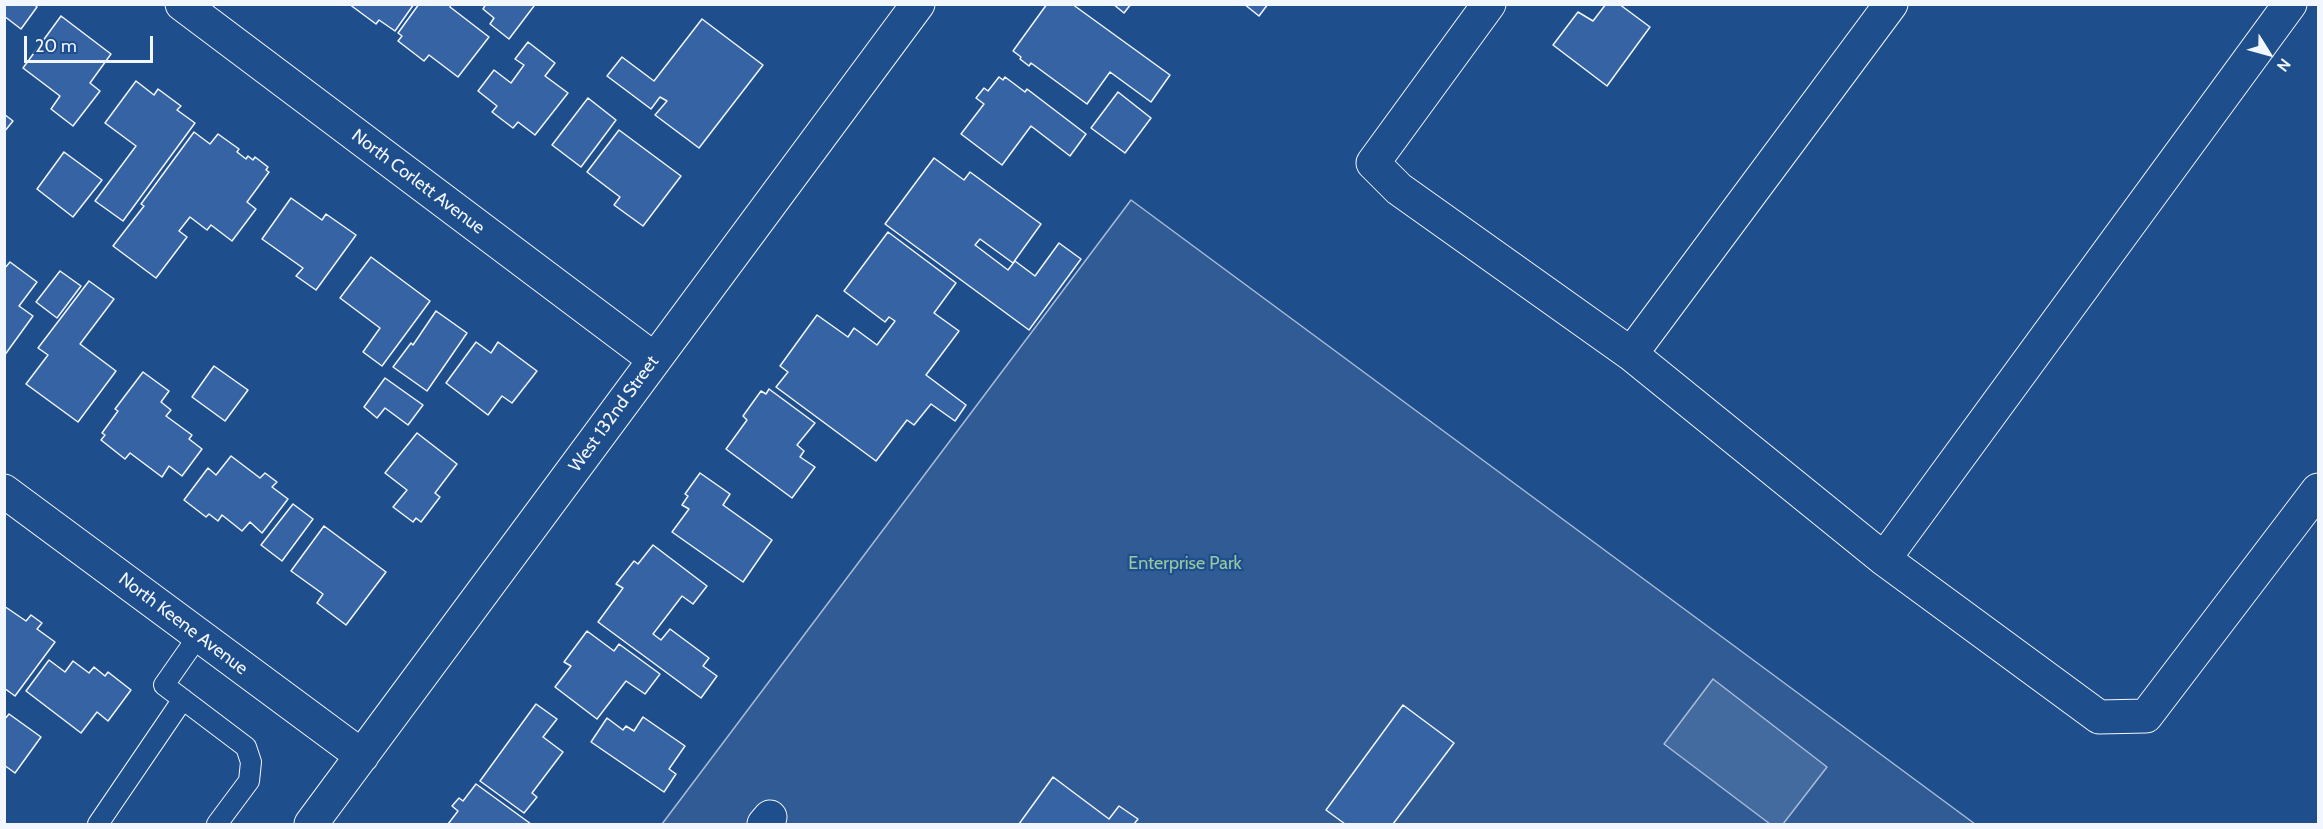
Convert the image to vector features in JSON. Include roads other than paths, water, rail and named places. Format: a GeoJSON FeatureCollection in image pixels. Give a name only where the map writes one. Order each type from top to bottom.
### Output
{"type":"FeatureCollection","features":[{"type":"Feature","properties":{"kind":"street","name":"North Corlett Avenue"},"geometry":{"type":"LineString","coordinates":[[182,4],[654,359]]}},
{"type":"Feature","properties":{"kind":"street","name":"West 132nd Street"},"geometry":{"type":"LineString","coordinates":[[311,825],[918,4]]}},
{"type":"Feature","properties":{"kind":"street"},"geometry":{"type":"LineString","coordinates":[[1489,4],[1373,164],[1399,189],[1631,354],[1884,559],[2099,717],[2146,716],[2319,490]]}},
{"type":"Feature","properties":{"kind":"street"},"geometry":{"type":"LineString","coordinates":[[1631,354],[1891,4]]}},
{"type":"Feature","properties":{"kind":"street"},"geometry":{"type":"LineString","coordinates":[[1884,559],[2290,4]]}},
{"type":"Feature","properties":{"kind":"street","name":"North Keene Avenue"},"geometry":{"type":"LineString","coordinates":[[4,491],[362,756]]}},
{"type":"Feature","properties":{"kind":"lane"},"geometry":{"type":"LineString","coordinates":[[199,635],[164,684],[246,747],[251,762],[249,781],[218,824]]}},
{"type":"Feature","properties":{"kind":"lane"},"geometry":{"type":"LineString","coordinates":[[98,825],[183,699]]}},
{"type":"Feature","properties":{"kind":"park label","name":"Enterprise Park"},"geometry":{"type":"Point","coordinates":[1185,564]}}]}
